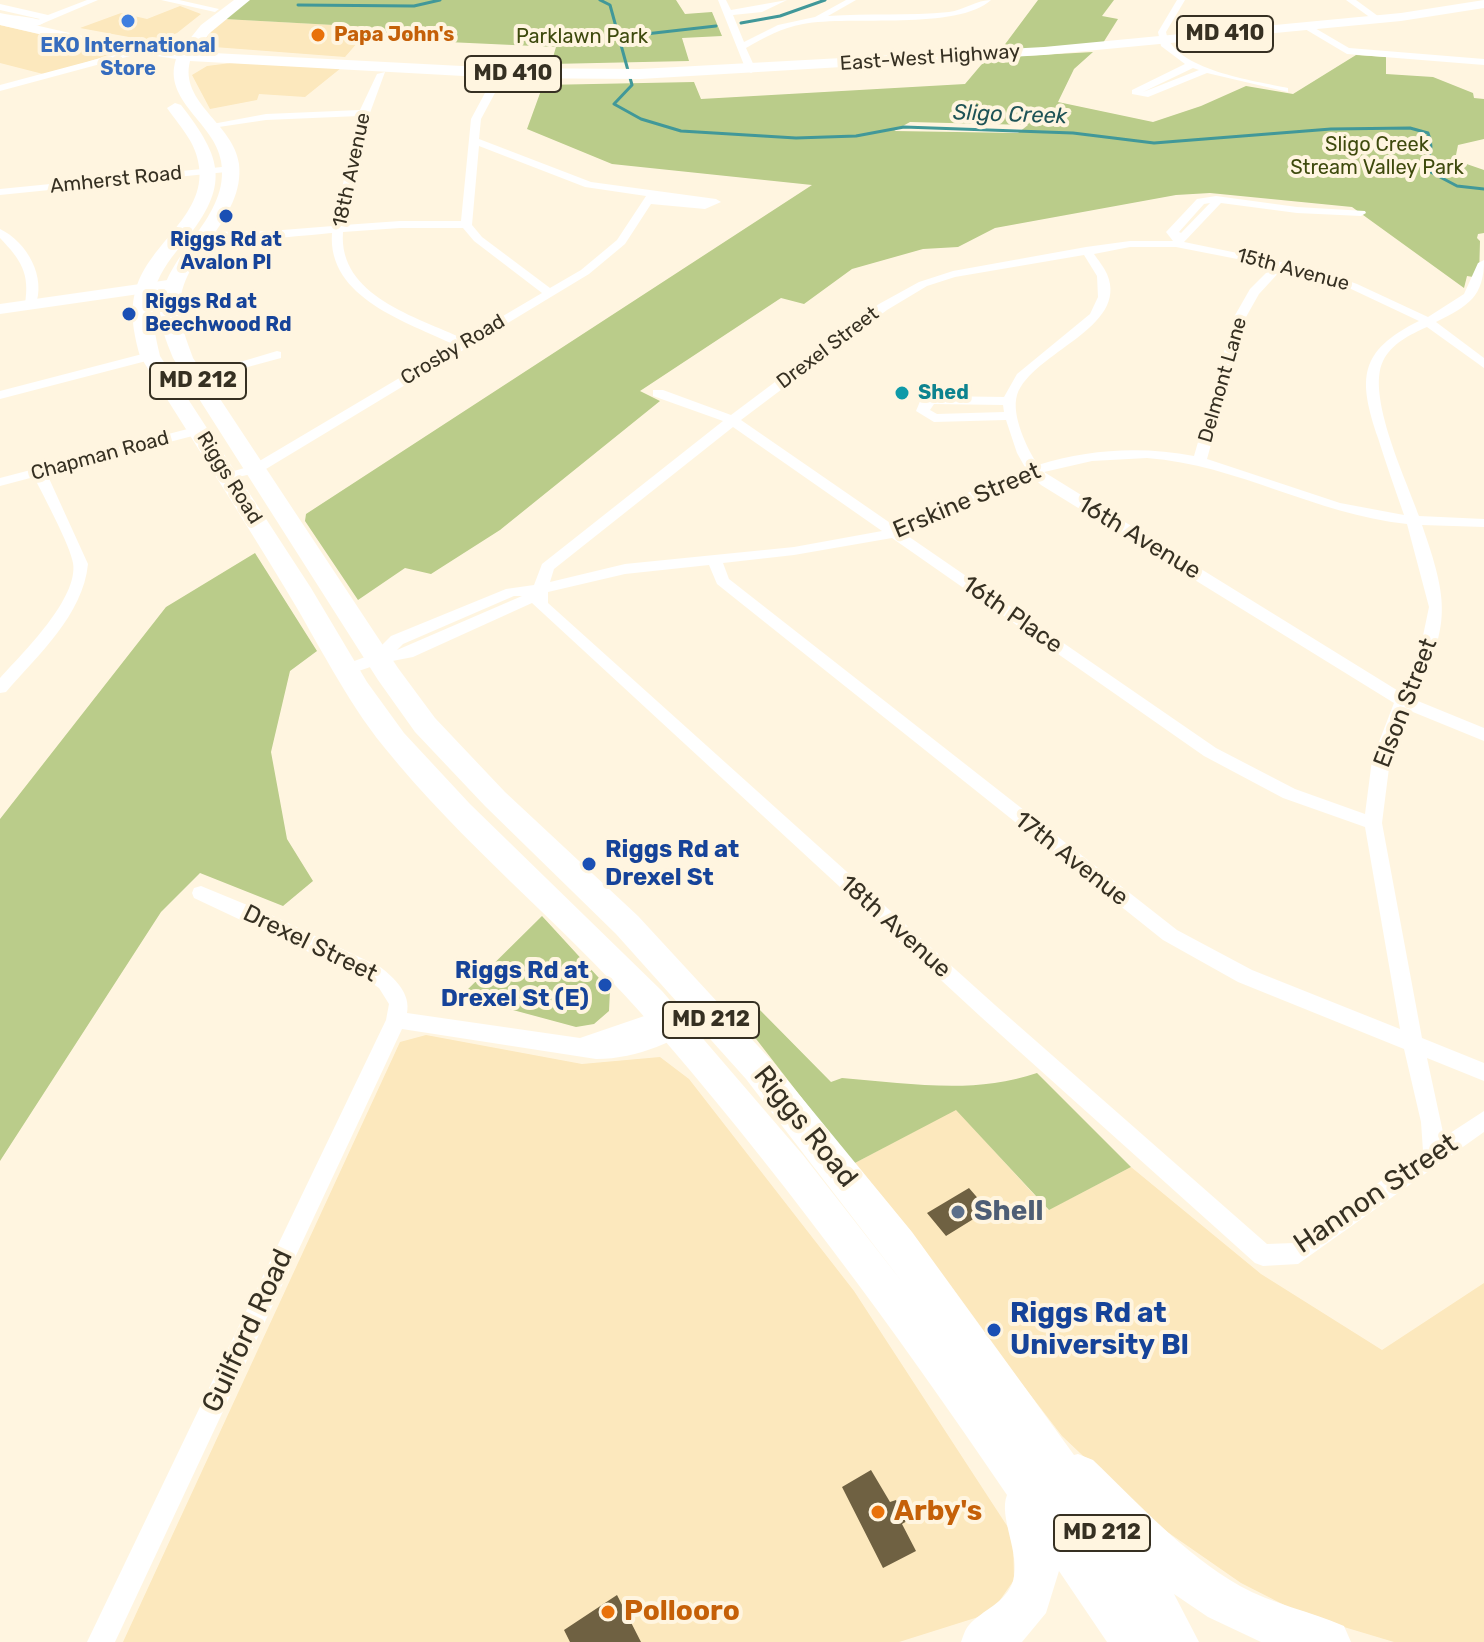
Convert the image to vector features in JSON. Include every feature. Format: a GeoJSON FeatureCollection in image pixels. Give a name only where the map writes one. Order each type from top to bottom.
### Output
{"type":"FeatureCollection","features":[{"type":"Feature","properties":{"kind":"main road"},"geometry":{"type":"LineString","coordinates":[[172,64],[228,4]]}},
{"type":"Feature","properties":{"kind":"main road"},"geometry":{"type":"LineString","coordinates":[[140,44],[184,34],[228,4]]}},
{"type":"Feature","properties":{"kind":"main road","name":"East-West Highway"},"geometry":{"type":"LineString","coordinates":[[0,14],[37,22],[172,64],[231,56],[411,68],[615,75],[751,70],[1162,40],[1308,27],[1478,4]]}},
{"type":"Feature","properties":{"kind":"main road"},"geometry":{"type":"LineString","coordinates":[[184,34],[172,64],[174,107],[200,145],[209,171]]}},
{"type":"Feature","properties":{"kind":"main road"},"geometry":{"type":"LineString","coordinates":[[201,34],[206,44],[231,56]]}},
{"type":"Feature","properties":{"kind":"main road","name":"East-West Highway"},"geometry":{"type":"LineString","coordinates":[[84,36],[140,44],[172,64]]}},
{"type":"Feature","properties":{"kind":"main road"},"geometry":{"type":"LineString","coordinates":[[84,36],[127,54],[172,64],[185,75],[195,67],[231,56]]}},
{"type":"Feature","properties":{"kind":"main road"},"geometry":{"type":"LineString","coordinates":[[172,64],[230,152],[232,169]]}},
{"type":"Feature","properties":{"kind":"main road","name":"Riggs Road"},"geometry":{"type":"LineString","coordinates":[[232,169],[224,204],[185,261],[175,284],[169,306],[174,341],[196,377],[242,473],[347,670],[375,715],[459,812],[601,950],[684,1016],[758,1069],[856,1190],[952,1317],[1161,1614],[1176,1642]]}},
{"type":"Feature","properties":{"kind":"main road","name":"Riggs Road"},"geometry":{"type":"LineString","coordinates":[[209,171],[200,208],[161,255],[146,287],[142,324],[150,356],[199,430],[242,473],[429,729],[495,799],[627,925],[684,1016],[790,1166],[956,1384],[1134,1642]]}},
{"type":"Feature","properties":{"kind":"main road"},"geometry":{"type":"LineString","coordinates":[[1027,1424],[1136,1530],[1210,1593],[1247,1613],[1328,1642]]}},
{"type":"Feature","properties":{"kind":"main road"},"geometry":{"type":"LineString","coordinates":[[984,1642],[1018,1614],[1031,1596],[1038,1574],[1038,1548],[1018,1477]]}},
{"type":"Feature","properties":{"kind":"street"},"geometry":{"type":"LineString","coordinates":[[37,22],[94,0]]}},
{"type":"Feature","properties":{"kind":"street"},"geometry":{"type":"LineString","coordinates":[[165,0],[228,4]]}},
{"type":"Feature","properties":{"kind":"street"},"geometry":{"type":"LineString","coordinates":[[722,0],[744,46],[751,70]]}},
{"type":"Feature","properties":{"kind":"street"},"geometry":{"type":"LineString","coordinates":[[729,13],[759,10],[783,0]]}},
{"type":"Feature","properties":{"kind":"street"},"geometry":{"type":"LineString","coordinates":[[811,21],[852,0]]}},
{"type":"Feature","properties":{"kind":"street"},"geometry":{"type":"LineString","coordinates":[[744,46],[768,30],[811,21],[947,14],[974,8],[987,0]]}},
{"type":"Feature","properties":{"kind":"street"},"geometry":{"type":"LineString","coordinates":[[1181,0],[1162,32],[1162,40],[1168,51],[1191,65],[1285,90]]}},
{"type":"Feature","properties":{"kind":"street"},"geometry":{"type":"LineString","coordinates":[[1350,0],[1378,19]]}},
{"type":"Feature","properties":{"kind":"street","name":"East-West Highway"},"geometry":{"type":"LineString","coordinates":[[0,14],[37,22]]}},
{"type":"Feature","properties":{"kind":"street"},"geometry":{"type":"LineString","coordinates":[[1308,27],[1347,51],[1484,62]]}},
{"type":"Feature","properties":{"kind":"street"},"geometry":{"type":"LineString","coordinates":[[1451,59],[1480,48]]}},
{"type":"Feature","properties":{"kind":"street"},"geometry":{"type":"LineString","coordinates":[[0,88],[127,54]]}},
{"type":"Feature","properties":{"kind":"street"},"geometry":{"type":"LineString","coordinates":[[1191,65],[1135,92],[1145,95],[1207,70]]}},
{"type":"Feature","properties":{"kind":"street"},"geometry":{"type":"LineString","coordinates":[[466,225],[478,112],[502,69]]}},
{"type":"Feature","properties":{"kind":"street","name":"18th Avenue"},"geometry":{"type":"LineString","coordinates":[[382,74],[369,93],[338,230],[340,259],[355,284],[375,299],[464,344]]}},
{"type":"Feature","properties":{"kind":"street"},"geometry":{"type":"LineString","coordinates":[[212,125],[266,117],[365,113]]}},
{"type":"Feature","properties":{"kind":"street"},"geometry":{"type":"LineString","coordinates":[[475,141],[589,185],[650,197],[716,204],[710,199],[650,197]]}},
{"type":"Feature","properties":{"kind":"street","name":"Amherst Road"},"geometry":{"type":"LineString","coordinates":[[0,192],[232,169]]}},
{"type":"Feature","properties":{"kind":"street","name":"Crosby Road"},"geometry":{"type":"LineString","coordinates":[[242,473],[585,272],[606,257],[627,234],[650,197]]}},
{"type":"Feature","properties":{"kind":"street"},"geometry":{"type":"LineString","coordinates":[[1178,241],[1206,215],[1216,199],[1297,210],[1361,213]]}},
{"type":"Feature","properties":{"kind":"street"},"geometry":{"type":"LineString","coordinates":[[204,235],[266,237],[430,222],[466,225],[478,239],[548,292]]}},
{"type":"Feature","properties":{"kind":"street"},"geometry":{"type":"LineString","coordinates":[[0,232],[6,246],[30,264],[34,284],[31,304]]}},
{"type":"Feature","properties":{"kind":"street","name":"Drexel Street"},"geometry":{"type":"LineString","coordinates":[[379,658],[407,653],[521,604],[540,589],[547,567],[732,420],[883,307],[923,284],[953,274],[1086,250],[1178,241]]}},
{"type":"Feature","properties":{"kind":"street","name":"15th Avenue"},"geometry":{"type":"LineString","coordinates":[[1178,241],[1281,264],[1345,283],[1426,320],[1484,364]]}},
{"type":"Feature","properties":{"kind":"street"},"geometry":{"type":"LineString","coordinates":[[1033,471],[1025,462],[1010,409],[1017,383],[1083,326],[1102,304],[1105,282],[1097,263],[1086,250]]}},
{"type":"Feature","properties":{"kind":"street","name":"Delmont Lane"},"geometry":{"type":"LineString","coordinates":[[1200,461],[1240,317],[1254,292],[1281,264]]}},
{"type":"Feature","properties":{"kind":"street","name":"Elson Street"},"geometry":{"type":"LineString","coordinates":[[1434,1155],[1432,1122],[1413,1045],[1373,823],[1381,760],[1403,701],[1427,655],[1437,607],[1413,520],[1372,402],[1370,381],[1381,353],[1399,337],[1470,296],[1483,268]]}},
{"type":"Feature","properties":{"kind":"street"},"geometry":{"type":"LineString","coordinates":[[0,309],[175,284]]}},
{"type":"Feature","properties":{"kind":"street"},"geometry":{"type":"LineString","coordinates":[[196,377],[277,355]]}},
{"type":"Feature","properties":{"kind":"street"},"geometry":{"type":"LineString","coordinates":[[0,395],[150,356]]}},
{"type":"Feature","properties":{"kind":"street","name":"16th Place"},"geometry":{"type":"LineString","coordinates":[[658,393],[732,420],[1244,773],[1315,806],[1373,823]]}},
{"type":"Feature","properties":{"kind":"street"},"geometry":{"type":"LineString","coordinates":[[934,400],[1010,409],[934,418],[923,411],[926,402],[934,400]]}},
{"type":"Feature","properties":{"kind":"street","name":"Chapman Road"},"geometry":{"type":"LineString","coordinates":[[0,482],[199,430]]}},
{"type":"Feature","properties":{"kind":"street","name":"Erskine Street"},"geometry":{"type":"LineString","coordinates":[[540,589],[625,569],[828,547],[895,533],[1008,479],[1075,460],[1118,455],[1200,461],[1315,501],[1413,520],[1484,523]]}},
{"type":"Feature","properties":{"kind":"street","name":"16th Avenue"},"geometry":{"type":"LineString","coordinates":[[1033,471],[1403,701],[1484,735]]}},
{"type":"Feature","properties":{"kind":"street"},"geometry":{"type":"LineString","coordinates":[[0,688],[68,605],[81,575],[81,564],[39,472]]}},
{"type":"Feature","properties":{"kind":"street","name":"17th Avenue"},"geometry":{"type":"LineString","coordinates":[[715,560],[722,581],[1161,928],[1245,976],[1484,1072]]}},
{"type":"Feature","properties":{"kind":"street","name":"18th Avenue"},"geometry":{"type":"LineString","coordinates":[[540,589],[540,604],[988,1011],[1263,1255]]}},
{"type":"Feature","properties":{"kind":"street"},"geometry":{"type":"LineString","coordinates":[[347,670],[379,658]]}},
{"type":"Feature","properties":{"kind":"street","name":"Drexel Street"},"geometry":{"type":"LineString","coordinates":[[201,893],[373,973],[386,982],[399,1003],[396,1020]]}},
{"type":"Feature","properties":{"kind":"street"},"geometry":{"type":"LineString","coordinates":[[396,1020],[598,1052],[620,1049],[684,1016]]}},
{"type":"Feature","properties":{"kind":"street","name":"Guilford Road"},"geometry":{"type":"LineString","coordinates":[[101,1642],[396,1020]]}},
{"type":"Feature","properties":{"kind":"street","name":"Hannon Street"},"geometry":{"type":"LineString","coordinates":[[1263,1255],[1298,1253],[1484,1120]]}},
{"type":"Feature","properties":{"kind":"shaded area"},"geometry":{"type":"Polygon","coordinates":[[[180,6],[201,14],[177,33],[156,42],[80,28],[121,13],[147,19],[180,6]]]}},
{"type":"Feature","properties":{"kind":"shaded area"},"geometry":{"type":"Polygon","coordinates":[[[224,19],[371,27],[345,57],[214,47],[205,40],[206,35],[224,19]]]}},
{"type":"Feature","properties":{"kind":"shaded area"},"geometry":{"type":"Polygon","coordinates":[[[0,25],[112,54],[47,75],[0,63],[0,25]]]}},
{"type":"Feature","properties":{"kind":"shaded area"},"geometry":{"type":"Polygon","coordinates":[[[239,62],[341,68],[305,97],[259,94],[257,100],[210,109],[192,75],[207,66],[239,62]]]}},
{"type":"Feature","properties":{"kind":"shaded area"},"geometry":{"type":"Polygon","coordinates":[[[426,1035],[582,1064],[660,1057],[689,1079],[854,1291],[1013,1535],[1014,1580],[991,1613],[899,1642],[123,1642],[400,1042],[426,1035]]]}},
{"type":"Feature","properties":{"kind":"shaded area"},"geometry":{"type":"Polygon","coordinates":[[[956,1109],[1048,1210],[1131,1167],[1261,1274],[1382,1350],[1484,1283],[1484,1642],[1394,1642],[1304,1615],[1241,1583],[1153,1522],[1062,1436],[853,1164],[956,1109]]]}},
{"type":"Feature","properties":{"kind":"green space","name":"Parklawn Park"},"geometry":{"type":"Polygon","coordinates":[[[249,0],[676,0],[685,14],[712,12],[722,36],[682,38],[689,61],[551,64],[556,47],[361,38],[370,27],[224,19],[249,0]]]}},
{"type":"Feature","properties":{"kind":"green space"},"geometry":{"type":"Polygon","coordinates":[[[1038,0],[1114,0],[1102,16],[1118,19],[1103,43],[1000,51],[1038,0]]]}},
{"type":"Feature","properties":{"kind":"green space","name":"Sligo Creek Stream Valley Park"},"geometry":{"type":"Polygon","coordinates":[[[1093,52],[1074,69],[1058,102],[1153,122],[1201,106],[1246,86],[1293,94],[1356,55],[1386,57],[1386,74],[1433,77],[1473,93],[1474,98],[1484,99],[1484,139],[1458,145],[1455,160],[1484,170],[1484,233],[1478,234],[1477,238],[1480,241],[1479,278],[1467,276],[1464,288],[1352,207],[1210,193],[1176,195],[995,228],[958,247],[923,249],[852,269],[804,304],[781,298],[640,391],[660,401],[500,530],[431,574],[405,568],[358,600],[305,521],[306,514],[812,185],[612,164],[527,129],[543,85],[694,82],[701,99],[965,84],[987,58],[1093,52]],[[910,122],[894,131],[1018,133],[1028,125],[910,122]]]}},
{"type":"Feature","properties":{"kind":"green space"},"geometry":{"type":"Polygon","coordinates":[[[255,553],[317,651],[290,671],[271,752],[287,839],[313,881],[283,906],[200,873],[161,912],[0,1161],[0,819],[166,607],[255,553]]]}},
{"type":"Feature","properties":{"kind":"green space"},"geometry":{"type":"Polygon","coordinates":[[[542,916],[610,990],[609,1011],[594,1024],[576,1027],[461,996],[542,916]]]}},
{"type":"Feature","properties":{"kind":"green space"},"geometry":{"type":"Polygon","coordinates":[[[756,1006],[831,1082],[842,1078],[965,1086],[1013,1080],[1037,1073],[1131,1167],[1049,1210],[956,1110],[853,1164],[736,1013],[756,1006]]]}},
{"type":"Feature","properties":{"kind":"building","name":"Shell"},"geometry":{"type":"Polygon","coordinates":[[[969,1188],[988,1210],[946,1236],[927,1213],[969,1188]]]}},
{"type":"Feature","properties":{"kind":"building","name":"Arby's"},"geometry":{"type":"Polygon","coordinates":[[[871,1470],[890,1502],[896,1500],[907,1521],[902,1524],[916,1551],[883,1568],[842,1487],[871,1470]]]}},
{"type":"Feature","properties":{"kind":"building","name":"Pollooro"},"geometry":{"type":"Polygon","coordinates":[[[617,1595],[641,1642],[570,1642],[564,1630],[617,1595]]]}},
{"type":"Feature","properties":{"kind":"waterway","name":"Sligo Creek"},"geometry":{"type":"LineString","coordinates":[[298,5],[414,6],[440,0]]}},
{"type":"Feature","properties":{"kind":"waterway","name":"Sligo Creek"},"geometry":{"type":"LineString","coordinates":[[600,0],[610,5],[632,85],[614,104],[641,119],[681,131],[796,138],[856,136],[904,127],[1073,133],[1154,143],[1331,129],[1410,128],[1428,133],[1430,138],[1430,151],[1423,168],[1457,186],[1484,189]]}},
{"type":"Feature","properties":{"kind":"waterway"},"geometry":{"type":"LineString","coordinates":[[741,23],[780,16],[825,0]]}},
{"type":"Feature","properties":{"kind":"waterway"},"geometry":{"type":"LineString","coordinates":[[619,37],[716,26]]}},
{"type":"Feature","properties":{"kind":"place","name":"EKO International Store"},"geometry":{"type":"Point","coordinates":[128,21]}},
{"type":"Feature","properties":{"kind":"place","name":"Papa John's"},"geometry":{"type":"Point","coordinates":[318,35]}},
{"type":"Feature","properties":{"kind":"place","name":"Riggs Rd at Avalon Pl"},"geometry":{"type":"Point","coordinates":[226,216]}},
{"type":"Feature","properties":{"kind":"place","name":"Riggs Rd at Beechwood Rd"},"geometry":{"type":"Point","coordinates":[129,314]}},
{"type":"Feature","properties":{"kind":"place","name":"Shed"},"geometry":{"type":"Point","coordinates":[902,393]}},
{"type":"Feature","properties":{"kind":"place","name":"Riggs Rd at Drexel St"},"geometry":{"type":"Point","coordinates":[589,864]}},
{"type":"Feature","properties":{"kind":"place","name":"Riggs Rd at Drexel St (E)"},"geometry":{"type":"Point","coordinates":[605,985]}},
{"type":"Feature","properties":{"kind":"place","name":"Shell"},"geometry":{"type":"Point","coordinates":[958,1212]}},
{"type":"Feature","properties":{"kind":"place","name":"Riggs Rd at University Bl"},"geometry":{"type":"Point","coordinates":[994,1330]}},
{"type":"Feature","properties":{"kind":"place","name":"Arby's"},"geometry":{"type":"Point","coordinates":[878,1512]}},
{"type":"Feature","properties":{"kind":"place","name":"Pollooro"},"geometry":{"type":"Point","coordinates":[608,1612]}}]}
